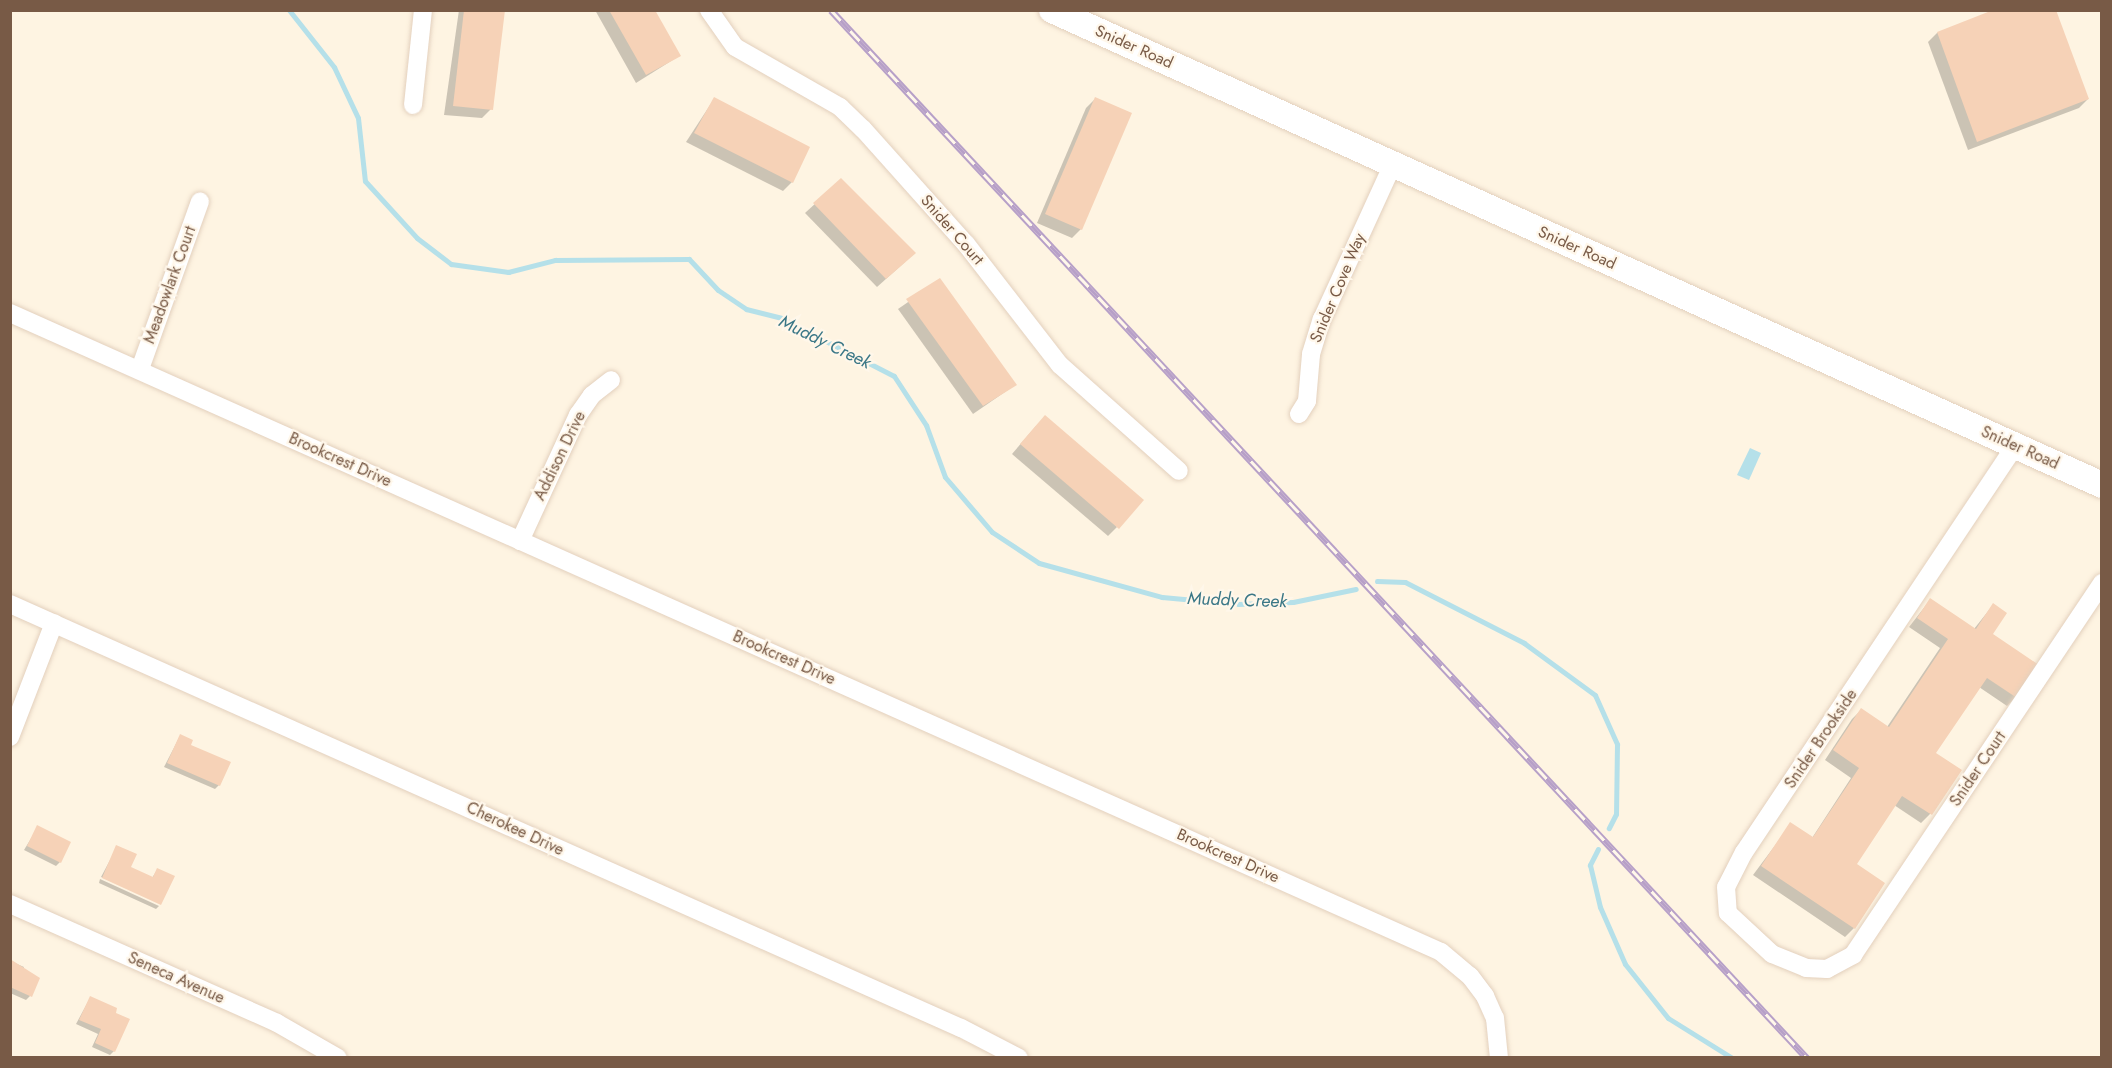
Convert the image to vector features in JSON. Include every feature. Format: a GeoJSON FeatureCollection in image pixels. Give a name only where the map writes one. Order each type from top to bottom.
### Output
{"type":"FeatureCollection","features":[{"type":"Feature","properties":{"kind":"street"},"geometry":{"type":"LineString","coordinates":[[413,105],[423,10]]}},
{"type":"Feature","properties":{"kind":"street","name":"Snider Court"},"geometry":{"type":"LineString","coordinates":[[709,10],[735,47],[840,107],[863,129],[966,244],[1060,365],[1179,471]]}},
{"type":"Feature","properties":{"kind":"street","name":"Snider Road"},"geometry":{"type":"LineString","coordinates":[[1052,10],[2102,485]]}},
{"type":"Feature","properties":{"kind":"street","name":"Snider Cove Way"},"geometry":{"type":"LineString","coordinates":[[1299,414],[1310,391],[1311,354],[1319,327],[1393,164]]}},
{"type":"Feature","properties":{"kind":"street","name":"Meadowlark Court"},"geometry":{"type":"LineString","coordinates":[[140,369],[200,201]]}},
{"type":"Feature","properties":{"kind":"street","name":"Brookcrest Drive"},"geometry":{"type":"LineString","coordinates":[[10,313],[140,369],[1441,952],[1470,975],[1485,996],[1495,1018],[1499,1058]]}},
{"type":"Feature","properties":{"kind":"street","name":"Addison Drive"},"geometry":{"type":"LineString","coordinates":[[520,541],[578,415],[592,395],[611,380]]}},
{"type":"Feature","properties":{"kind":"street","name":"Snider Brookside"},"geometry":{"type":"LineString","coordinates":[[1854,955],[1827,969],[1816,969],[1806,968],[1772,954],[1728,913],[1726,887],[1744,852],[1930,578],[2015,446]]}},
{"type":"Feature","properties":{"kind":"street","name":"Snider Court"},"geometry":{"type":"LineString","coordinates":[[1854,955],[2102,583]]}},
{"type":"Feature","properties":{"kind":"street","name":"Cherokee Drive"},"geometry":{"type":"LineString","coordinates":[[10,604],[961,1028],[1019,1058]]}},
{"type":"Feature","properties":{"kind":"street"},"geometry":{"type":"LineString","coordinates":[[10,737],[54,622]]}},
{"type":"Feature","properties":{"kind":"street","name":"Seneca Avenue"},"geometry":{"type":"LineString","coordinates":[[10,904],[277,1023],[338,1058]]}},
{"type":"Feature","properties":{"kind":"water"},"geometry":{"type":"Polygon","coordinates":[[[1750,448],[1761,453],[1749,480],[1737,475],[1750,448]]]}},
{"type":"Feature","properties":{"kind":"building"},"geometry":{"type":"Polygon","coordinates":[[[464,10],[505,10],[493,110],[453,106],[464,10]]]}},
{"type":"Feature","properties":{"kind":"building"},"geometry":{"type":"Polygon","coordinates":[[[609,10],[655,10],[681,56],[646,75],[609,10]]]}},
{"type":"Feature","properties":{"kind":"building"},"geometry":{"type":"Polygon","coordinates":[[[1993,10],[2056,10],[2089,99],[1977,142],[1937,32],[1993,10]]]}},
{"type":"Feature","properties":{"kind":"building"},"geometry":{"type":"Polygon","coordinates":[[[714,97],[810,147],[793,183],[694,133],[714,97]]]}},
{"type":"Feature","properties":{"kind":"building"},"geometry":{"type":"Polygon","coordinates":[[[1095,97],[1132,113],[1082,230],[1045,214],[1095,97]]]}},
{"type":"Feature","properties":{"kind":"building"},"geometry":{"type":"Polygon","coordinates":[[[841,178],[916,253],[886,279],[813,203],[841,178]]]}},
{"type":"Feature","properties":{"kind":"building"},"geometry":{"type":"Polygon","coordinates":[[[940,278],[1017,385],[983,406],[906,299],[940,278]]]}},
{"type":"Feature","properties":{"kind":"building"},"geometry":{"type":"Polygon","coordinates":[[[1045,415],[1144,500],[1119,529],[1020,444],[1045,415]]]}},
{"type":"Feature","properties":{"kind":"building"},"geometry":{"type":"Polygon","coordinates":[[[1930,598],[1976,629],[1993,603],[2007,613],[1993,634],[2039,665],[2017,698],[1987,678],[1936,753],[1962,770],[1932,815],[1902,796],[1857,864],[1885,883],[1855,929],[1761,866],[1790,822],[1813,837],[1859,768],[1833,750],[1861,708],[1889,727],[1948,639],[1917,618],[1930,598]]]}},
{"type":"Feature","properties":{"kind":"building"},"geometry":{"type":"Polygon","coordinates":[[[180,734],[193,740],[191,745],[231,762],[220,786],[167,763],[180,734]]]}},
{"type":"Feature","properties":{"kind":"building"},"geometry":{"type":"Polygon","coordinates":[[[37,825],[71,842],[61,863],[27,846],[37,825]]]}},
{"type":"Feature","properties":{"kind":"building"},"geometry":{"type":"Polygon","coordinates":[[[116,845],[137,854],[131,867],[153,877],[157,868],[175,876],[161,905],[102,878],[116,845]]]}},
{"type":"Feature","properties":{"kind":"building"},"geometry":{"type":"Polygon","coordinates":[[[10,959],[40,978],[32,997],[10,987],[10,959]]]}},
{"type":"Feature","properties":{"kind":"building"},"geometry":{"type":"Polygon","coordinates":[[[90,996],[117,1008],[116,1013],[130,1019],[115,1052],[95,1043],[101,1029],[79,1020],[90,996]]]}},
{"type":"Feature","properties":{"kind":"waterway","name":"Muddy Creek"},"geometry":{"type":"LineString","coordinates":[[289,10],[334,67],[358,118],[365,181],[417,238],[451,264],[508,272],[555,260],[689,259],[718,290],[746,309],[781,318],[894,376],[926,425],[945,477],[992,532],[1039,563],[1162,597],[1238,604],[1293,602],[1356,589]]}},
{"type":"Feature","properties":{"kind":"waterway","name":"Muddy Creek"},"geometry":{"type":"LineString","coordinates":[[1377,581],[1405,582],[1524,643],[1595,695],[1617,744],[1616,814],[1609,828]]}},
{"type":"Feature","properties":{"kind":"waterway","name":"Muddy Creek"},"geometry":{"type":"LineString","coordinates":[[1598,849],[1590,865],[1600,907],[1625,964],[1668,1018],[1732,1058]]}},
{"type":"Feature","properties":{"kind":"railway"},"geometry":{"type":"LineString","coordinates":[[831,10],[1807,1058]]}}]}
